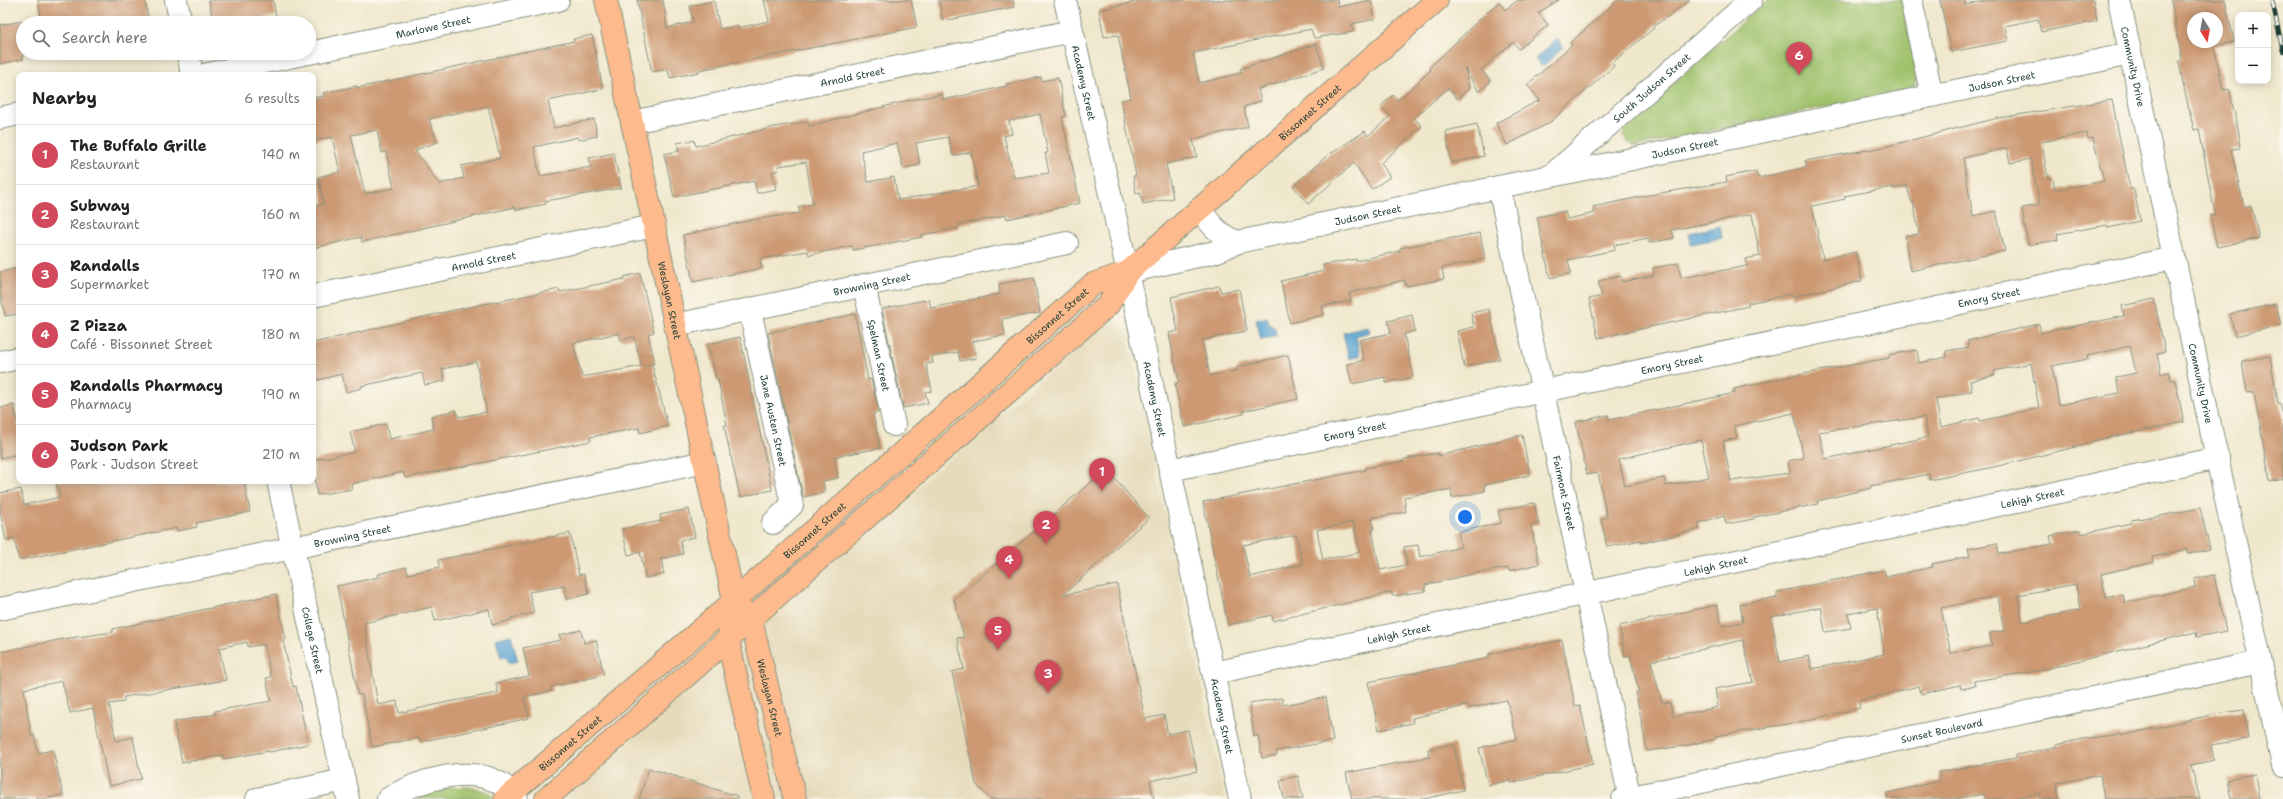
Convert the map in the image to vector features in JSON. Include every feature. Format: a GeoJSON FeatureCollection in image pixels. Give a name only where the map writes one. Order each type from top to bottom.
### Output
{"type":"FeatureCollection","features":[{"type":"Feature","properties":{"kind":"main road","name":"Weslayan Street"},"geometry":{"type":"LineString","coordinates":[[606,0],[734,601],[728,640],[764,799]]}},
{"type":"Feature","properties":{"kind":"main road","name":"Bissonnet Street"},"geometry":{"type":"LineString","coordinates":[[546,799],[1108,305],[1128,272],[1437,0]]}},
{"type":"Feature","properties":{"kind":"main road","name":"Bissonnet Street"},"geometry":{"type":"LineString","coordinates":[[511,797],[1092,284],[1128,272]]}},
{"type":"Feature","properties":{"kind":"main road","name":"Weslayan Street"},"geometry":{"type":"LineString","coordinates":[[734,601],[751,620],[795,799]]}},
{"type":"Feature","properties":{"kind":"street"},"geometry":{"type":"LineString","coordinates":[[176,0],[179,16]]}},
{"type":"Feature","properties":{"kind":"street","name":"Marlowe Street"},"geometry":{"type":"LineString","coordinates":[[316,51],[558,0]]}},
{"type":"Feature","properties":{"kind":"street","name":"Academy Street"},"geometry":{"type":"LineString","coordinates":[[1065,0],[1128,272],[1240,799]]}},
{"type":"Feature","properties":{"kind":"street","name":"South Judson Street"},"geometry":{"type":"LineString","coordinates":[[1552,175],[1751,0]]}},
{"type":"Feature","properties":{"kind":"street"},"geometry":{"type":"LineString","coordinates":[[1911,0],[1932,96]]}},
{"type":"Feature","properties":{"kind":"street","name":"Community Drive"},"geometry":{"type":"LineString","coordinates":[[2119,0],[2283,766]]}},
{"type":"Feature","properties":{"kind":"street","name":"Arnold Street"},"geometry":{"type":"LineString","coordinates":[[632,122],[1072,31]]}},
{"type":"Feature","properties":{"kind":"street","name":"Judson Street"},"geometry":{"type":"LineString","coordinates":[[1128,272],[1214,252],[1238,242],[2130,54]]}},
{"type":"Feature","properties":{"kind":"street"},"geometry":{"type":"LineString","coordinates":[[189,60],[191,72]]}},
{"type":"Feature","properties":{"kind":"street","name":"Marlowe Street"},"geometry":{"type":"LineString","coordinates":[[218,72],[275,60]]}},
{"type":"Feature","properties":{"kind":"street"},"geometry":{"type":"LineString","coordinates":[[0,118],[16,115]]}},
{"type":"Feature","properties":{"kind":"street","name":"Fairmont Street"},"geometry":{"type":"LineString","coordinates":[[1499,187],[1586,593],[1628,798]]}},
{"type":"Feature","properties":{"kind":"street"},"geometry":{"type":"LineString","coordinates":[[1199,209],[1216,230],[1226,238],[1238,242]]}},
{"type":"Feature","properties":{"kind":"street","name":"Arnold Street"},"geometry":{"type":"LineString","coordinates":[[316,295],[654,226]]}},
{"type":"Feature","properties":{"kind":"street","name":"Browning Street"},"geometry":{"type":"LineString","coordinates":[[675,325],[1068,243]]}},
{"type":"Feature","properties":{"kind":"street","name":"Emory Street"},"geometry":{"type":"LineString","coordinates":[[1170,470],[2174,258]]}},
{"type":"Feature","properties":{"kind":"street","name":"Spelman Street"},"geometry":{"type":"LineString","coordinates":[[864,286],[894,424]]}},
{"type":"Feature","properties":{"kind":"street","name":"Jane Austen Street"},"geometry":{"type":"LineString","coordinates":[[750,310],[792,505],[773,523]]}},
{"type":"Feature","properties":{"kind":"street"},"geometry":{"type":"LineString","coordinates":[[0,362],[16,359]]}},
{"type":"Feature","properties":{"kind":"street","name":"Lehigh Street"},"geometry":{"type":"LineString","coordinates":[[1214,673],[2218,458]]}},
{"type":"Feature","properties":{"kind":"street","name":"Browning Street"},"geometry":{"type":"LineString","coordinates":[[0,609],[705,462]]}},
{"type":"Feature","properties":{"kind":"street","name":"College Street"},"geometry":{"type":"LineString","coordinates":[[279,484],[346,790]]}},
{"type":"Feature","properties":{"kind":"street","name":"Sunset Boulevard"},"geometry":{"type":"LineString","coordinates":[[1628,798],[2260,662]]}},
{"type":"Feature","properties":{"kind":"street"},"geometry":{"type":"LineString","coordinates":[[388,799],[405,788],[446,776],[481,776],[504,786],[511,797]]}},
{"type":"Feature","properties":{"kind":"street"},"geometry":{"type":"LineString","coordinates":[[257,799],[346,790]]}},
{"type":"Feature","properties":{"kind":"shaded area"},"geometry":{"type":"Polygon","coordinates":[[[1115,320],[1121,322],[1128,336],[1225,799],[563,799],[1107,321],[1115,320]]]}},
{"type":"Feature","properties":{"kind":"green space"},"geometry":{"type":"Polygon","coordinates":[[[1767,0],[1902,0],[1917,78],[1914,85],[1909,89],[1637,146],[1628,141],[1625,137],[1624,131],[1629,122],[1767,0]]]}},
{"type":"Feature","properties":{"kind":"green space"},"geometry":{"type":"Polygon","coordinates":[[[472,787],[490,793],[492,798],[416,799],[445,788],[472,787]]]}},
{"type":"Feature","properties":{"kind":"water"},"geometry":{"type":"Polygon","coordinates":[[[1557,39],[1564,47],[1542,67],[1535,59],[1557,39]]]}},
{"type":"Feature","properties":{"kind":"water"},"geometry":{"type":"Polygon","coordinates":[[[1720,226],[1722,238],[1691,244],[1689,233],[1720,226]]]}},
{"type":"Feature","properties":{"kind":"water"},"geometry":{"type":"Polygon","coordinates":[[[1267,317],[1269,324],[1275,328],[1276,336],[1261,340],[1256,320],[1267,317]]]}},
{"type":"Feature","properties":{"kind":"water"},"geometry":{"type":"Polygon","coordinates":[[[1368,327],[1370,332],[1356,336],[1360,356],[1349,359],[1343,333],[1368,327]]]}},
{"type":"Feature","properties":{"kind":"water"},"geometry":{"type":"Polygon","coordinates":[[[511,635],[518,661],[509,663],[507,657],[501,658],[496,639],[511,635]]]}},
{"type":"Feature","properties":{"kind":"building"},"geometry":{"type":"Polygon","coordinates":[[[38,0],[145,0],[148,16],[41,16],[38,0]]]}},
{"type":"Feature","properties":{"kind":"building"},"geometry":{"type":"Polygon","coordinates":[[[209,0],[273,0],[276,16],[212,16],[209,0]]]}},
{"type":"Feature","properties":{"kind":"building"},"geometry":{"type":"Polygon","coordinates":[[[637,0],[663,0],[667,28],[693,22],[690,6],[714,1],[720,29],[737,26],[738,28],[769,21],[764,0],[911,0],[917,27],[699,70],[699,72],[670,78],[668,69],[652,72],[637,0]]]}},
{"type":"Feature","properties":{"kind":"building"},"geometry":{"type":"Polygon","coordinates":[[[939,0],[1013,0],[1014,7],[943,21],[939,0]]]}},
{"type":"Feature","properties":{"kind":"building"},"geometry":{"type":"Polygon","coordinates":[[[1143,0],[1337,0],[1338,7],[1371,0],[1375,19],[1352,24],[1353,32],[1314,38],[1311,29],[1193,53],[1199,83],[1242,73],[1240,69],[1316,44],[1324,68],[1258,89],[1261,101],[1244,107],[1248,127],[1193,139],[1197,157],[1166,164],[1173,198],[1143,204],[1140,192],[1136,193],[1133,176],[1136,176],[1121,100],[1131,98],[1118,35],[1104,37],[1099,10],[1143,0]]]}},
{"type":"Feature","properties":{"kind":"building"},"geometry":{"type":"Polygon","coordinates":[[[1518,0],[1559,0],[1538,13],[1548,25],[1519,49],[1513,42],[1481,70],[1491,81],[1479,92],[1465,68],[1469,88],[1457,99],[1448,88],[1414,118],[1422,126],[1381,163],[1390,177],[1372,189],[1354,163],[1308,204],[1293,186],[1331,152],[1332,153],[1365,131],[1368,136],[1390,116],[1381,106],[1393,95],[1398,100],[1431,70],[1429,68],[1488,11],[1499,2],[1505,10],[1518,0]]]}},
{"type":"Feature","properties":{"kind":"building"},"geometry":{"type":"Polygon","coordinates":[[[1618,0],[1690,0],[1653,27],[1654,28],[1612,63],[1614,66],[1549,123],[1507,145],[1496,123],[1540,100],[1527,85],[1572,45],[1570,43],[1618,0]]]}},
{"type":"Feature","properties":{"kind":"building"},"geometry":{"type":"Polygon","coordinates":[[[1940,0],[1965,0],[1965,5],[1990,0],[2093,0],[2097,21],[2041,32],[2038,19],[2005,26],[2008,41],[1951,52],[1940,0]]]}},
{"type":"Feature","properties":{"kind":"building"},"geometry":{"type":"Polygon","coordinates":[[[2171,0],[2225,0],[2234,42],[2223,44],[2223,12],[2187,12],[2187,48],[2214,48],[2223,90],[2229,89],[2238,128],[2241,148],[2231,149],[2244,207],[2251,205],[2259,238],[2217,247],[2210,215],[2215,214],[2199,129],[2194,130],[2179,61],[2182,60],[2171,0]]]}},
{"type":"Feature","properties":{"kind":"building"},"geometry":{"type":"Polygon","coordinates":[[[16,22],[16,60],[18,60],[0,64],[0,25],[16,22]]]}},
{"type":"Feature","properties":{"kind":"building"},"geometry":{"type":"Polygon","coordinates":[[[592,35],[603,89],[548,101],[554,128],[594,119],[597,136],[578,140],[578,137],[534,147],[540,176],[591,167],[589,158],[614,153],[621,188],[545,201],[546,204],[516,210],[515,207],[362,242],[361,237],[316,247],[316,205],[324,204],[318,177],[340,172],[332,137],[316,140],[316,97],[324,96],[323,93],[357,86],[357,88],[574,41],[573,39],[592,35]],[[488,106],[429,119],[437,142],[415,150],[439,184],[464,178],[461,166],[500,158],[488,106]],[[377,130],[351,135],[365,194],[394,188],[386,152],[382,153],[377,130]]]}},
{"type":"Feature","properties":{"kind":"building"},"geometry":{"type":"Polygon","coordinates":[[[1041,77],[1042,81],[1058,78],[1066,116],[1062,117],[1080,203],[1007,219],[1006,215],[958,225],[959,228],[921,235],[922,237],[853,250],[852,246],[809,255],[808,251],[760,259],[762,268],[693,282],[683,235],[752,220],[800,213],[798,207],[813,204],[806,162],[778,166],[779,170],[772,172],[776,189],[757,193],[754,181],[674,197],[664,154],[679,151],[677,143],[694,140],[696,146],[779,126],[808,122],[809,126],[910,100],[942,94],[943,100],[1007,86],[1006,84],[1041,77]],[[1040,114],[1009,121],[1012,134],[1004,136],[1014,178],[1049,173],[1045,153],[1048,153],[1040,114]],[[948,137],[916,143],[920,165],[903,168],[897,143],[861,151],[868,182],[894,177],[898,200],[978,186],[971,152],[953,156],[948,137]]]}},
{"type":"Feature","properties":{"kind":"building"},"geometry":{"type":"Polygon","coordinates":[[[2112,100],[2130,189],[2134,189],[2140,221],[2108,228],[2107,225],[2057,234],[2058,240],[2028,245],[2022,208],[2040,205],[2031,159],[2010,163],[2007,148],[1963,158],[1973,216],[1996,211],[2005,251],[1910,271],[1905,236],[1919,234],[1913,201],[1911,201],[1907,186],[1893,189],[1893,187],[1844,196],[1845,199],[1812,206],[1823,259],[1856,252],[1862,281],[1791,297],[1791,294],[1748,303],[1749,306],[1598,338],[1589,299],[1602,296],[1598,281],[1621,276],[1622,282],[1654,275],[1653,268],[1678,263],[1681,278],[1747,266],[1746,259],[1760,256],[1752,214],[1672,230],[1674,238],[1649,243],[1648,238],[1614,245],[1615,250],[1568,260],[1571,273],[1550,278],[1537,217],[1565,211],[1567,219],[1595,213],[1593,207],[1649,195],[1727,182],[1726,177],[1756,171],[1758,178],[1807,167],[1805,161],[1884,147],[1998,118],[2112,100]],[[2087,133],[2042,142],[2048,179],[2053,178],[2055,190],[2104,181],[2093,138],[2088,139],[2087,133]]]}},
{"type":"Feature","properties":{"kind":"building"},"geometry":{"type":"Polygon","coordinates":[[[1477,124],[1484,156],[1451,163],[1446,131],[1477,124]]]}},
{"type":"Feature","properties":{"kind":"building"},"geometry":{"type":"Polygon","coordinates":[[[1480,233],[1485,259],[1442,268],[1444,279],[1406,286],[1405,280],[1349,293],[1351,301],[1322,306],[1324,315],[1290,323],[1281,281],[1324,271],[1323,265],[1356,259],[1356,261],[1400,251],[1400,248],[1480,233]]]}},
{"type":"Feature","properties":{"kind":"building"},"geometry":{"type":"Polygon","coordinates":[[[16,269],[16,314],[5,316],[0,292],[0,272],[16,269]]]}},
{"type":"Feature","properties":{"kind":"building"},"geometry":{"type":"Polygon","coordinates":[[[640,273],[654,332],[648,334],[655,363],[644,366],[652,364],[668,426],[640,433],[639,428],[590,437],[591,441],[405,478],[403,472],[351,484],[352,489],[317,495],[316,459],[355,452],[350,432],[386,424],[389,439],[434,429],[431,416],[456,410],[458,417],[487,412],[476,362],[442,369],[445,381],[425,385],[422,373],[361,386],[362,388],[346,392],[342,374],[316,380],[316,342],[445,312],[559,289],[560,292],[624,279],[624,277],[640,273]],[[619,333],[573,343],[582,377],[642,366],[634,337],[621,340],[619,333]]]}},
{"type":"Feature","properties":{"kind":"building"},"geometry":{"type":"Polygon","coordinates":[[[1034,278],[1040,313],[1002,319],[1005,335],[973,341],[976,358],[960,361],[958,352],[932,357],[933,363],[926,364],[932,391],[925,392],[928,403],[903,408],[882,309],[929,299],[931,308],[1000,294],[999,284],[1034,278]]]}},
{"type":"Feature","properties":{"kind":"building"},"geometry":{"type":"Polygon","coordinates":[[[1219,286],[1221,292],[1239,289],[1247,331],[1202,340],[1210,376],[1238,370],[1237,367],[1288,355],[1298,399],[1243,411],[1244,414],[1184,427],[1175,384],[1179,383],[1169,333],[1178,331],[1171,297],[1219,286]]]}},
{"type":"Feature","properties":{"kind":"building"},"geometry":{"type":"Polygon","coordinates":[[[2154,299],[2165,352],[2157,354],[2161,374],[2169,372],[2171,380],[2175,380],[2184,422],[2092,441],[2092,443],[1994,467],[1930,480],[1929,474],[1870,486],[1871,488],[1817,501],[1818,504],[1754,517],[1754,519],[1726,524],[1724,516],[1698,523],[1700,529],[1642,543],[1641,540],[1607,547],[1601,519],[1607,517],[1598,473],[1587,475],[1576,422],[1608,415],[1609,420],[1735,393],[1734,389],[1777,379],[1889,358],[1889,355],[1917,350],[1919,363],[1947,357],[1946,351],[1969,347],[1967,341],[2039,324],[2041,333],[2124,316],[2122,306],[2154,299]],[[2130,346],[2087,356],[2088,359],[2052,366],[2059,405],[2119,393],[2116,377],[2136,373],[2130,346]],[[2031,363],[1994,371],[1995,375],[1970,381],[1972,391],[1936,399],[1941,427],[1979,418],[1980,421],[2039,408],[2031,363]],[[1794,413],[1734,426],[1737,438],[1723,441],[1731,481],[1790,473],[1788,461],[1804,458],[1794,413]],[[1924,417],[1819,432],[1825,459],[1928,437],[1924,417]],[[1701,440],[1619,459],[1625,486],[1664,478],[1666,486],[1709,477],[1701,440]]]}},
{"type":"Feature","properties":{"kind":"building"},"geometry":{"type":"Polygon","coordinates":[[[2276,304],[2281,325],[2235,336],[2230,314],[2276,304]]]}},
{"type":"Feature","properties":{"kind":"building"},"geometry":{"type":"Polygon","coordinates":[[[1489,309],[1500,359],[1464,367],[1457,331],[1474,327],[1471,313],[1489,309]]]}},
{"type":"Feature","properties":{"kind":"building"},"geometry":{"type":"Polygon","coordinates":[[[855,314],[868,380],[871,379],[879,412],[873,414],[880,448],[834,457],[838,478],[823,481],[825,492],[803,497],[768,333],[855,314]]]}},
{"type":"Feature","properties":{"kind":"building"},"geometry":{"type":"Polygon","coordinates":[[[1412,315],[1415,331],[1404,334],[1413,377],[1386,383],[1385,377],[1352,384],[1347,364],[1364,360],[1359,340],[1391,333],[1388,321],[1412,315]]]}},
{"type":"Feature","properties":{"kind":"building"},"geometry":{"type":"Polygon","coordinates":[[[740,337],[772,490],[740,497],[724,426],[727,425],[718,379],[716,379],[708,344],[740,337]]]}},
{"type":"Feature","properties":{"kind":"building"},"geometry":{"type":"Polygon","coordinates":[[[2270,356],[2278,403],[2280,403],[2283,416],[2283,479],[2270,482],[2254,392],[2247,393],[2242,361],[2270,356]]]}},
{"type":"Feature","properties":{"kind":"building"},"geometry":{"type":"Polygon","coordinates":[[[14,405],[16,415],[16,455],[0,458],[0,408],[14,405]]]}},
{"type":"Feature","properties":{"kind":"building"},"geometry":{"type":"Polygon","coordinates":[[[1522,435],[1530,475],[1484,485],[1485,491],[1452,498],[1451,489],[1404,497],[1406,512],[1372,518],[1374,529],[1372,530],[1380,570],[1407,565],[1404,547],[1418,545],[1420,557],[1461,547],[1458,532],[1501,523],[1498,511],[1534,503],[1539,524],[1531,525],[1539,564],[1509,571],[1508,568],[1467,575],[1425,585],[1426,591],[1392,596],[1392,592],[1273,621],[1272,615],[1228,625],[1203,502],[1365,470],[1365,468],[1404,461],[1404,459],[1438,453],[1438,456],[1522,435]],[[1353,522],[1317,530],[1323,560],[1360,552],[1353,522]],[[1296,535],[1243,545],[1250,577],[1303,564],[1296,535]]]}},
{"type":"Feature","properties":{"kind":"building"},"geometry":{"type":"Polygon","coordinates":[[[1106,469],[1149,518],[1063,595],[1117,584],[1145,719],[1164,715],[1168,734],[1188,730],[1197,771],[1150,781],[1154,799],[990,799],[976,784],[952,672],[964,669],[957,638],[964,637],[954,600],[1106,469]]]}},
{"type":"Feature","properties":{"kind":"building"},"geometry":{"type":"Polygon","coordinates":[[[57,484],[245,484],[250,512],[196,523],[197,527],[177,531],[177,528],[19,560],[14,538],[6,540],[0,512],[0,493],[21,489],[24,505],[60,497],[57,484]]]}},
{"type":"Feature","properties":{"kind":"building"},"geometry":{"type":"Polygon","coordinates":[[[2200,508],[2210,549],[2188,554],[2187,549],[2153,557],[2154,562],[2101,574],[2106,598],[2123,594],[2125,603],[2195,587],[2194,579],[2214,575],[2226,631],[2197,637],[2196,632],[2037,671],[1974,681],[1975,686],[1961,689],[1960,685],[1921,694],[1919,686],[1859,701],[1860,708],[1799,722],[1715,736],[1716,739],[1684,746],[1647,751],[1636,692],[1639,692],[1630,655],[1625,656],[1619,626],[1717,605],[1722,626],[1743,622],[1740,604],[1777,597],[1777,592],[1884,570],[1886,577],[1933,567],[1932,564],[1970,556],[1968,549],[1997,543],[1999,554],[2052,544],[2050,536],[2080,530],[2081,534],[2131,523],[2131,520],[2150,518],[2200,508]],[[2076,584],[2018,595],[2022,622],[2080,610],[2076,584]],[[1998,596],[1941,608],[1951,653],[1992,646],[1990,633],[2004,631],[1998,596]],[[1821,607],[1771,617],[1780,662],[1809,656],[1812,669],[1884,654],[1877,608],[1848,614],[1851,628],[1825,632],[1821,607]],[[1743,640],[1651,661],[1662,703],[1670,702],[1673,717],[1718,707],[1715,689],[1753,682],[1743,640]]]}},
{"type":"Feature","properties":{"kind":"building"},"geometry":{"type":"Polygon","coordinates":[[[689,509],[695,537],[680,540],[683,554],[661,559],[664,574],[646,578],[640,552],[628,555],[622,529],[661,521],[660,515],[689,509]]]}},
{"type":"Feature","properties":{"kind":"building"},"geometry":{"type":"Polygon","coordinates":[[[570,533],[579,575],[584,574],[589,594],[566,599],[564,586],[529,592],[534,613],[511,618],[511,620],[492,625],[489,609],[435,621],[432,607],[364,623],[378,705],[397,701],[399,713],[498,693],[496,683],[529,676],[523,648],[561,640],[559,635],[581,630],[584,643],[596,640],[604,675],[551,687],[552,691],[524,697],[529,718],[420,742],[419,738],[372,747],[362,695],[358,695],[337,586],[379,577],[378,574],[406,567],[408,574],[440,567],[438,560],[570,533]]]}},
{"type":"Feature","properties":{"kind":"building"},"geometry":{"type":"Polygon","coordinates":[[[276,594],[286,639],[283,640],[293,687],[296,686],[308,744],[224,759],[223,755],[182,763],[174,722],[216,714],[215,711],[271,701],[266,678],[271,677],[264,644],[248,647],[247,642],[219,648],[226,680],[124,697],[124,702],[109,704],[116,741],[133,737],[141,779],[109,786],[93,708],[70,713],[62,681],[24,689],[31,736],[34,735],[38,753],[53,750],[63,795],[45,799],[0,799],[0,652],[63,639],[113,632],[113,629],[276,594]]]}},
{"type":"Feature","properties":{"kind":"building"},"geometry":{"type":"Polygon","coordinates":[[[1562,640],[1575,706],[1580,705],[1593,764],[1511,783],[1511,780],[1488,785],[1479,748],[1517,739],[1507,700],[1469,708],[1468,705],[1412,718],[1413,723],[1379,730],[1368,682],[1489,658],[1489,654],[1562,640]]]}},
{"type":"Feature","properties":{"kind":"building"},"geometry":{"type":"Polygon","coordinates":[[[1326,697],[1333,741],[1276,751],[1277,755],[1262,758],[1258,735],[1254,736],[1249,703],[1282,698],[1283,705],[1326,697]]]}},
{"type":"Feature","properties":{"kind":"building"},"geometry":{"type":"Polygon","coordinates":[[[2244,710],[2248,739],[2211,745],[2214,760],[2191,765],[2200,799],[2104,799],[2100,775],[2056,783],[2059,799],[2040,799],[2039,793],[2009,799],[1985,799],[1984,794],[1954,799],[1888,799],[1887,793],[1940,781],[1939,772],[2016,758],[2016,755],[2057,747],[2056,745],[2083,739],[2120,734],[2120,736],[2215,714],[2244,710]]]}},
{"type":"Feature","properties":{"kind":"building"},"geometry":{"type":"Polygon","coordinates":[[[1454,744],[1463,790],[1424,799],[1352,799],[1346,773],[1429,757],[1428,749],[1454,744]]]}},
{"type":"Feature","properties":{"kind":"building"},"geometry":{"type":"Polygon","coordinates":[[[649,768],[737,796],[737,799],[639,799],[649,768]]]}},
{"type":"Feature","properties":{"kind":"building"},"geometry":{"type":"Polygon","coordinates":[[[2255,774],[2259,799],[2231,799],[2227,779],[2255,774]]]}},
{"type":"Feature","properties":{"kind":"building"},"geometry":{"type":"Polygon","coordinates":[[[1298,776],[1303,799],[1284,799],[1280,780],[1298,776]]]}},
{"type":"Feature","properties":{"kind":"railway"},"geometry":{"type":"LineString","coordinates":[[2272,0],[2283,51]]}},
{"type":"Feature","properties":{"kind":"place","name":"Judson Park"},"geometry":{"type":"Point","coordinates":[1799,75]}},
{"type":"Feature","properties":{"kind":"place","name":"The Buffalo Grille"},"geometry":{"type":"Point","coordinates":[1102,491]}},
{"type":"Feature","properties":{"kind":"place","name":"Subway"},"geometry":{"type":"Point","coordinates":[1046,544]}},
{"type":"Feature","properties":{"kind":"place","name":"Z Pizza"},"geometry":{"type":"Point","coordinates":[1009,579]}},
{"type":"Feature","properties":{"kind":"place","name":"Randalls Pharmacy"},"geometry":{"type":"Point","coordinates":[998,650]}},
{"type":"Feature","properties":{"kind":"place","name":"Randalls"},"geometry":{"type":"Point","coordinates":[1048,693]}}]}
